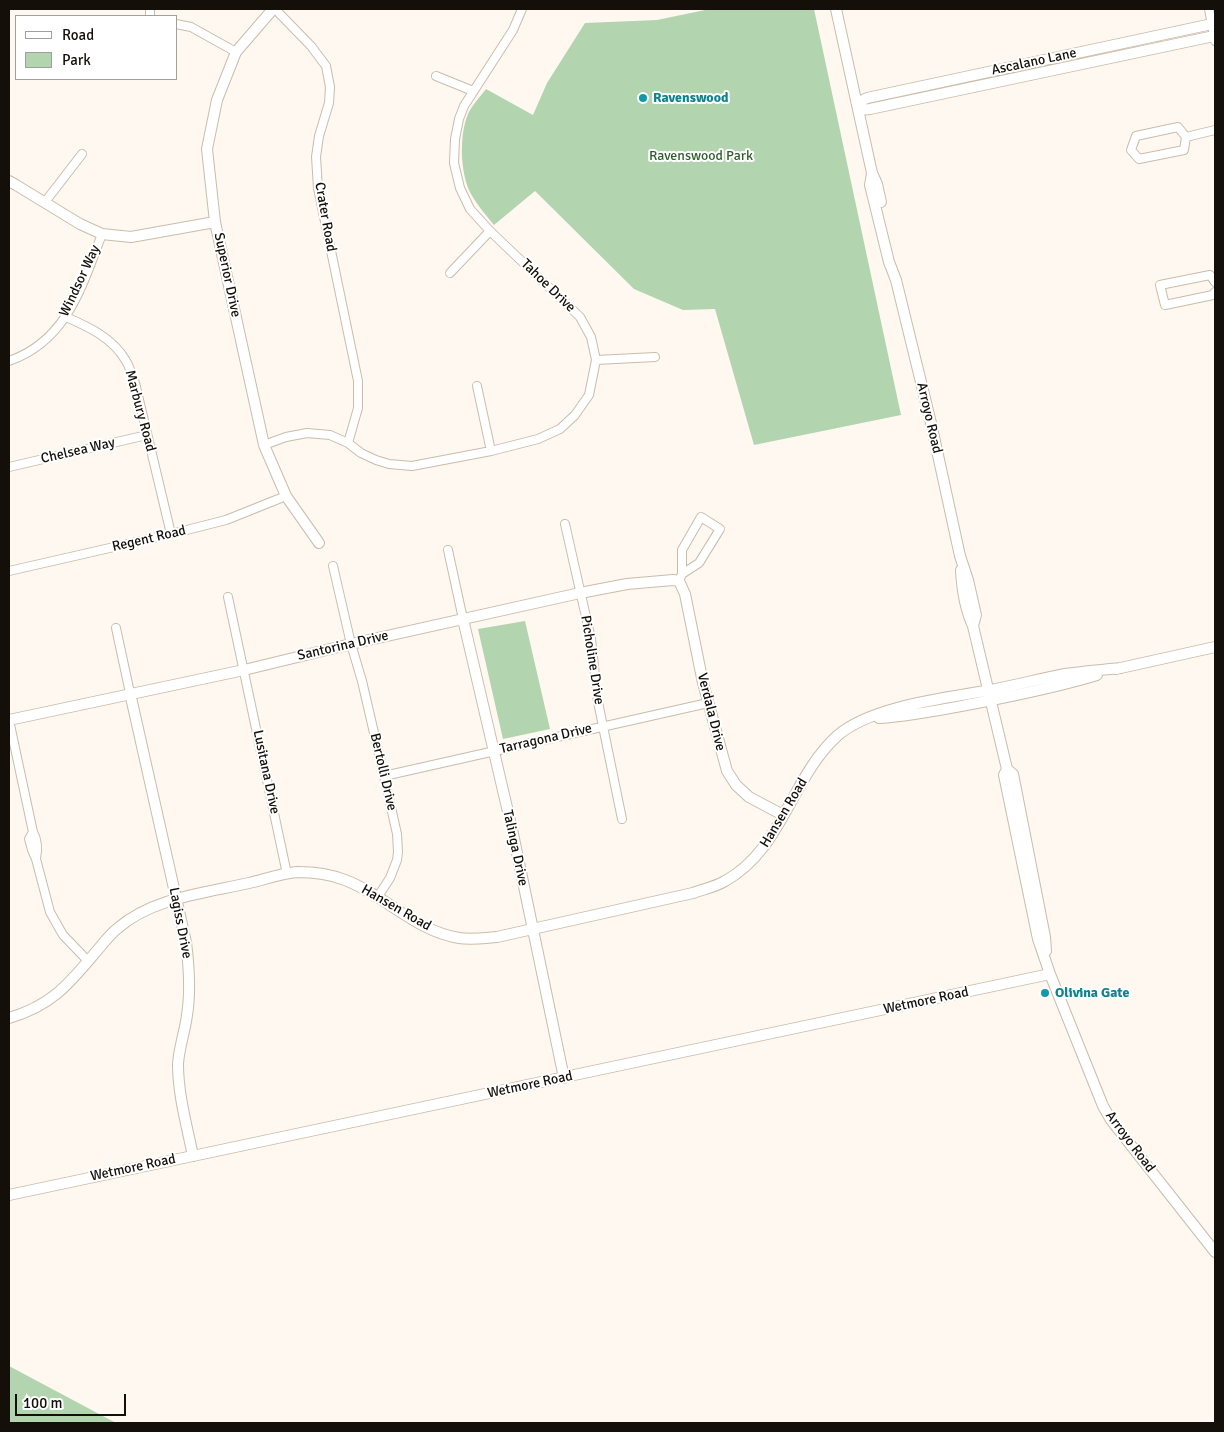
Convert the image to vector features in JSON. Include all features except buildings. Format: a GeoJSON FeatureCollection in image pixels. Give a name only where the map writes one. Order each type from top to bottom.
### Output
{"type":"FeatureCollection","features":[{"type":"Feature","properties":{"kind":"street","name":"Superior Drive"},"geometry":{"type":"LineString","coordinates":[[274,9],[236,52],[217,100],[207,149],[215,222],[264,444],[286,496],[319,542]]}},
{"type":"Feature","properties":{"kind":"street","name":"Crater Road"},"geometry":{"type":"LineString","coordinates":[[274,9],[311,46],[326,66],[330,88],[329,103],[318,136],[316,156],[319,192],[358,381],[358,408],[348,443]]}},
{"type":"Feature","properties":{"kind":"street","name":"Tahoe Drive"},"geometry":{"type":"LineString","coordinates":[[264,444],[307,433],[330,435],[348,443],[376,460],[389,464],[412,466],[491,451],[538,439],[560,429],[575,415],[589,395],[596,360],[591,337],[580,317],[490,231],[470,209],[460,188],[454,163],[455,139],[464,106],[513,30],[522,9]]}},
{"type":"Feature","properties":{"kind":"street","name":"Arroyo Road"},"geometry":{"type":"LineString","coordinates":[[836,9],[960,556],[961,582],[968,615],[973,626],[1007,768],[1013,774],[1045,937],[1050,974],[1111,1120],[1215,1252]]}},
{"type":"Feature","properties":{"kind":"street"},"geometry":{"type":"LineString","coordinates":[[1208,9],[1215,39]]}},
{"type":"Feature","properties":{"kind":"street"},"geometry":{"type":"LineString","coordinates":[[178,24],[191,27],[236,52]]}},
{"type":"Feature","properties":{"kind":"street","name":"Ascalano Lane"},"geometry":{"type":"LineString","coordinates":[[858,106],[867,98],[1212,24]]}},
{"type":"Feature","properties":{"kind":"street","name":"Ascalano Lane"},"geometry":{"type":"LineString","coordinates":[[858,106],[870,109],[1215,39]]}},
{"type":"Feature","properties":{"kind":"street"},"geometry":{"type":"LineString","coordinates":[[436,76],[473,91]]}},
{"type":"Feature","properties":{"kind":"street"},"geometry":{"type":"LineString","coordinates":[[1178,127],[1186,137],[1184,150],[1139,159],[1131,150],[1136,136],[1178,127]]}},
{"type":"Feature","properties":{"kind":"street"},"geometry":{"type":"LineString","coordinates":[[1186,137],[1215,130]]}},
{"type":"Feature","properties":{"kind":"street"},"geometry":{"type":"LineString","coordinates":[[45,202],[82,154]]}},
{"type":"Feature","properties":{"kind":"street"},"geometry":{"type":"LineString","coordinates":[[9,182],[80,224],[102,234],[131,237],[215,222]]}},
{"type":"Feature","properties":{"kind":"street"},"geometry":{"type":"LineString","coordinates":[[450,273],[490,231]]}},
{"type":"Feature","properties":{"kind":"street","name":"Windsor Way"},"geometry":{"type":"LineString","coordinates":[[9,361],[32,350],[52,335],[66,317],[84,280],[102,234]]}},
{"type":"Feature","properties":{"kind":"street"},"geometry":{"type":"LineString","coordinates":[[1215,282],[1210,275],[1160,285],[1165,306],[1213,296],[1215,292]]}},
{"type":"Feature","properties":{"kind":"street","name":"Marbury Road"},"geometry":{"type":"LineString","coordinates":[[66,317],[94,330],[114,344],[126,361],[135,383],[171,534]]}},
{"type":"Feature","properties":{"kind":"street"},"geometry":{"type":"LineString","coordinates":[[596,360],[655,357]]}},
{"type":"Feature","properties":{"kind":"street"},"geometry":{"type":"LineString","coordinates":[[477,386],[491,451]]}},
{"type":"Feature","properties":{"kind":"street","name":"Chelsea Way"},"geometry":{"type":"LineString","coordinates":[[9,467],[147,435]]}},
{"type":"Feature","properties":{"kind":"street","name":"Regent Road"},"geometry":{"type":"LineString","coordinates":[[9,571],[226,520],[286,496]]}},
{"type":"Feature","properties":{"kind":"street"},"geometry":{"type":"LineString","coordinates":[[701,517],[720,529],[699,563],[680,578],[682,550],[701,517]]}},
{"type":"Feature","properties":{"kind":"street","name":"Picholine Drive"},"geometry":{"type":"LineString","coordinates":[[565,524],[592,639],[598,702],[622,819]]}},
{"type":"Feature","properties":{"kind":"street"},"geometry":{"type":"LineString","coordinates":[[448,550],[463,619]]}},
{"type":"Feature","properties":{"kind":"street","name":"Bertolli Drive"},"geometry":{"type":"LineString","coordinates":[[333,566],[397,834],[398,852],[395,867],[377,898]]}},
{"type":"Feature","properties":{"kind":"street","name":"Santorina Drive"},"geometry":{"type":"LineString","coordinates":[[9,720],[244,670],[580,593],[627,584],[680,578]]}},
{"type":"Feature","properties":{"kind":"street","name":"Verdala Drive"},"geometry":{"type":"LineString","coordinates":[[680,578],[708,703],[722,757],[731,778],[750,797],[783,815]]}},
{"type":"Feature","properties":{"kind":"street","name":"Lusitana Drive"},"geometry":{"type":"LineString","coordinates":[[228,597],[287,874]]}},
{"type":"Feature","properties":{"kind":"street","name":"Talinga Drive"},"geometry":{"type":"LineString","coordinates":[[463,619],[523,880],[564,1078]]}},
{"type":"Feature","properties":{"kind":"street"},"geometry":{"type":"LineString","coordinates":[[116,628],[130,693]]}},
{"type":"Feature","properties":{"kind":"street","name":"Hansen Road"},"geometry":{"type":"LineString","coordinates":[[9,1018],[29,1011],[51,999],[69,983],[106,939],[128,920],[153,906],[295,872],[333,876],[346,880],[421,925],[441,934],[460,938],[481,939],[497,937],[693,893],[714,886],[738,873],[758,856],[768,843],[822,752],[845,730],[865,719],[904,706],[989,696],[1067,674],[1121,668],[1215,647]]}},
{"type":"Feature","properties":{"kind":"street","name":"Lagiss Drive"},"geometry":{"type":"LineString","coordinates":[[130,693],[188,957],[189,987],[187,1013],[179,1050],[179,1081],[193,1156]]}},
{"type":"Feature","properties":{"kind":"street","name":"Tarragona Drive"},"geometry":{"type":"LineString","coordinates":[[384,776],[708,703]]}},
{"type":"Feature","properties":{"kind":"street"},"geometry":{"type":"LineString","coordinates":[[9,720],[32,832],[29,839],[48,906],[56,924],[67,940],[88,961]]}},
{"type":"Feature","properties":{"kind":"street","name":"Wetmore Road"},"geometry":{"type":"LineString","coordinates":[[9,1195],[1050,974]]}},
{"type":"Feature","properties":{"kind":"green space","name":"Ravenswood Park"},"geometry":{"type":"Polygon","coordinates":[[[710,9],[814,9],[901,415],[754,445],[715,309],[683,310],[634,289],[535,191],[494,225],[479,206],[467,186],[462,154],[463,133],[468,114],[486,89],[533,115],[547,83],[585,23],[657,20],[710,9]]]}},
{"type":"Feature","properties":{"kind":"green space"},"geometry":{"type":"Polygon","coordinates":[[[525,621],[550,729],[503,739],[478,629],[525,621]]]}},
{"type":"Feature","properties":{"kind":"green space"},"geometry":{"type":"Polygon","coordinates":[[[9,1366],[116,1423],[9,1423],[9,1366]]]}},
{"type":"Feature","properties":{"kind":"place","name":"Ravenswood"},"geometry":{"type":"Point","coordinates":[643,98]}},
{"type":"Feature","properties":{"kind":"place","name":"Olivina Gate"},"geometry":{"type":"Point","coordinates":[1045,993]}}]}
